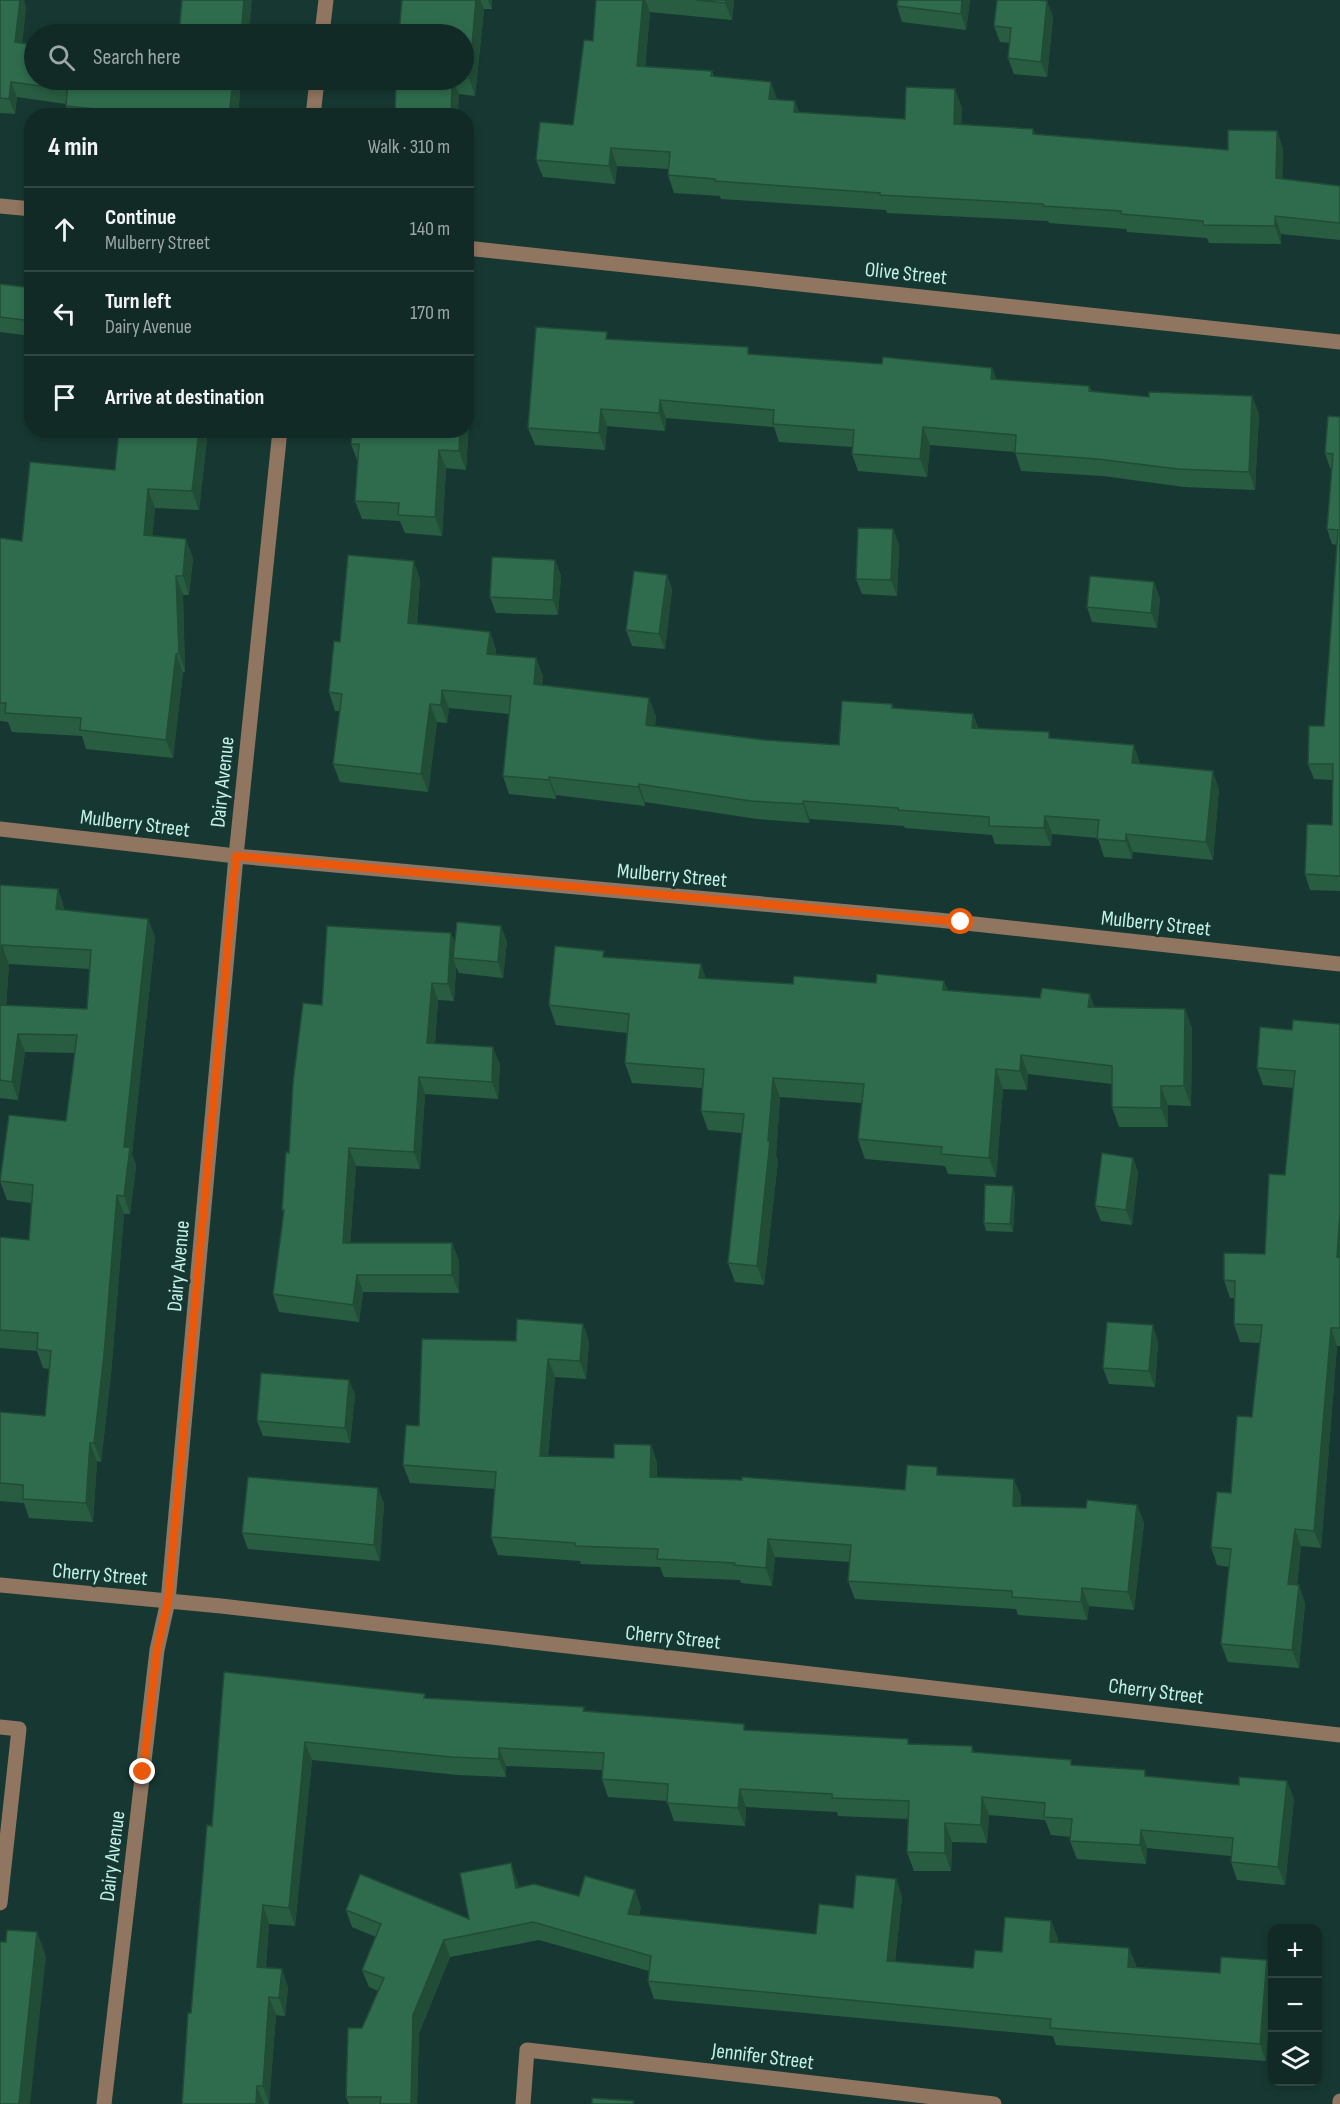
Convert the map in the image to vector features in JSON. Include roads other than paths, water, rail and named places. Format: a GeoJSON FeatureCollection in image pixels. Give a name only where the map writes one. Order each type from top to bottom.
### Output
{"type":"FeatureCollection","features":[{"type":"Feature","properties":{"kind":"street"},"geometry":{"type":"LineString","coordinates":[[323,24],[326,0]]}},
{"type":"Feature","properties":{"kind":"street"},"geometry":{"type":"LineString","coordinates":[[314,108],[316,90]]}},
{"type":"Feature","properties":{"kind":"street"},"geometry":{"type":"LineString","coordinates":[[0,206],[24,208]]}},
{"type":"Feature","properties":{"kind":"street","name":"Olive Street"},"geometry":{"type":"LineString","coordinates":[[474,249],[1340,342]]}},
{"type":"Feature","properties":{"kind":"street","name":"Dairy Avenue"},"geometry":{"type":"LineString","coordinates":[[104,2104],[157,1650],[168,1601],[236,856],[279,438]]}},
{"type":"Feature","properties":{"kind":"street","name":"Mulberry Street"},"geometry":{"type":"LineString","coordinates":[[0,829],[236,856],[938,920],[1340,964]]}},
{"type":"Feature","properties":{"kind":"street","name":"Cherry Street"},"geometry":{"type":"LineString","coordinates":[[0,1585],[168,1601],[1115,1707],[1340,1735]]}},
{"type":"Feature","properties":{"kind":"street"},"geometry":{"type":"LineString","coordinates":[[0,1727],[20,1729],[0,1903]]}},
{"type":"Feature","properties":{"kind":"street","name":"Jennifer Street"},"geometry":{"type":"LineString","coordinates":[[523,2104],[527,2050],[994,2104]]}}]}
